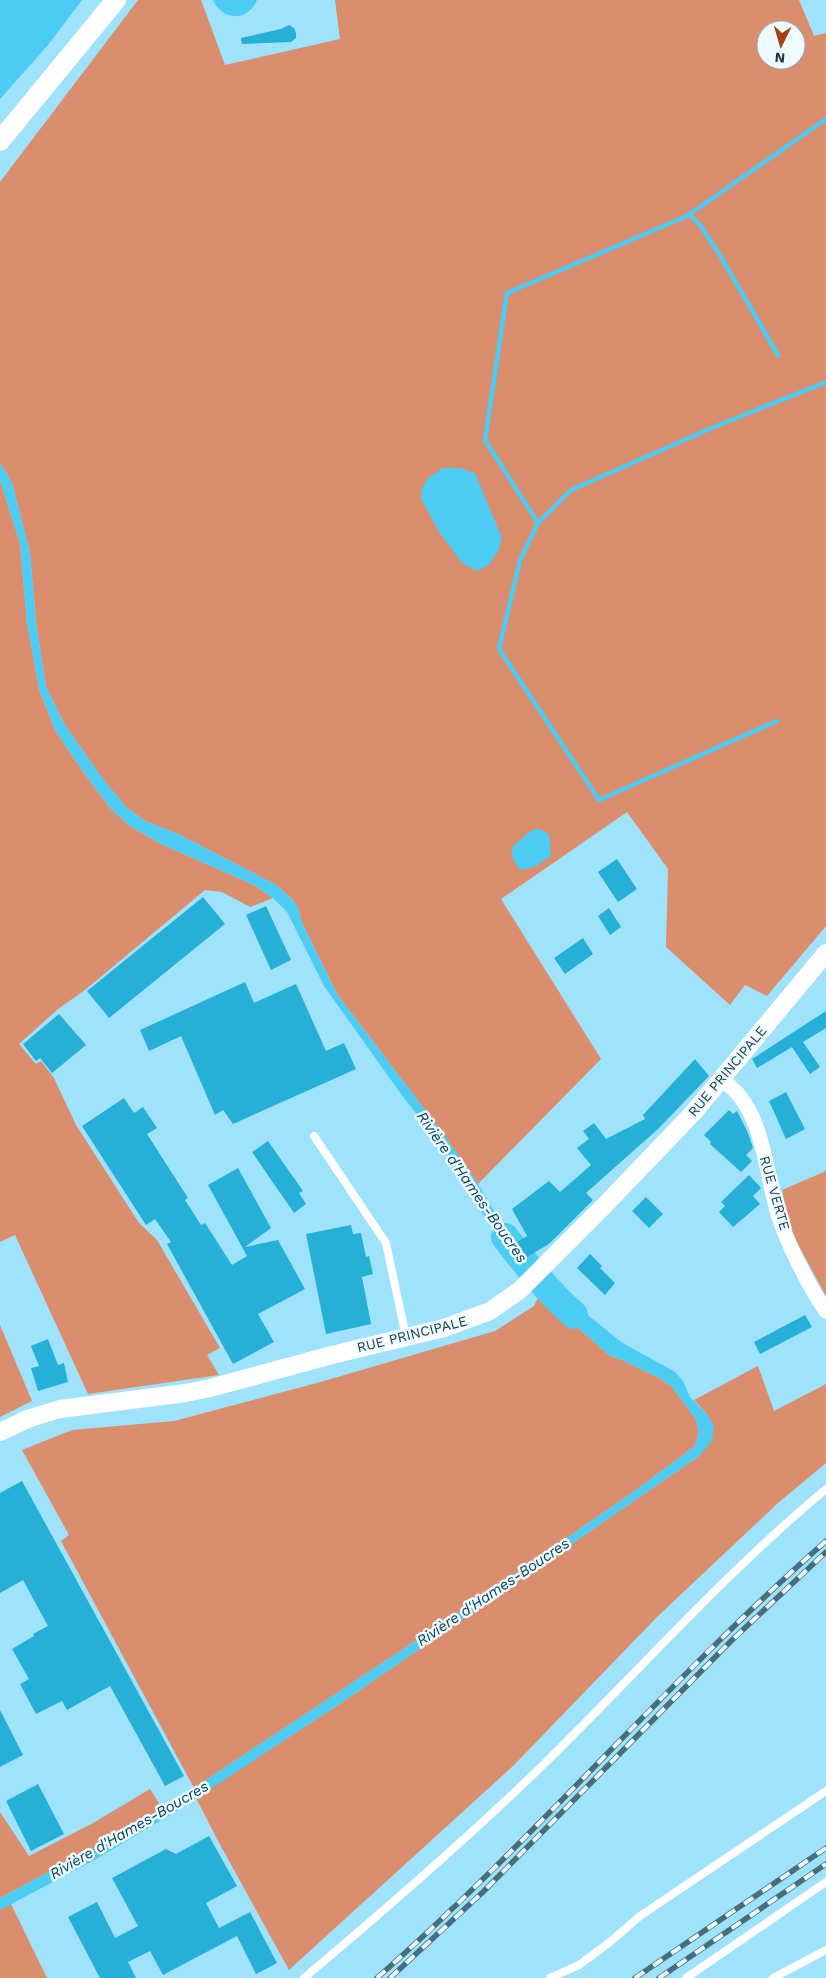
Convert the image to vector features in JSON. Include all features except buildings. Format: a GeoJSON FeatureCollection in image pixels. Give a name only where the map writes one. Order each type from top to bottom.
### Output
{"type":"FeatureCollection","features":[{"type":"Feature","properties":{"kind":"main road"},"geometry":{"type":"LineString","coordinates":[[0,141],[116,0]]}},
{"type":"Feature","properties":{"kind":"street","name":"RUE PRINCIPALE"},"geometry":{"type":"LineString","coordinates":[[0,1432],[30,1418],[60,1409],[186,1393],[350,1350],[406,1338],[480,1316],[501,1304],[520,1290],[545,1266],[693,1113],[826,953]]}},
{"type":"Feature","properties":{"kind":"street","name":"RUE VERTE"},"geometry":{"type":"LineString","coordinates":[[721,1079],[738,1094],[749,1112],[760,1141],[782,1225],[797,1258],[826,1311]]}},
{"type":"Feature","properties":{"kind":"lane"},"geometry":{"type":"LineString","coordinates":[[314,1136],[386,1243],[406,1338]]}},
{"type":"Feature","properties":{"kind":"lane"},"geometry":{"type":"LineString","coordinates":[[304,1978],[403,1895],[543,1765],[751,1556],[826,1489]]}},
{"type":"Feature","properties":{"kind":"lane"},"geometry":{"type":"LineString","coordinates":[[550,1978],[580,1965],[640,1916],[826,1791]]}},
{"type":"Feature","properties":{"kind":"lane"},"geometry":{"type":"LineString","coordinates":[[686,1978],[826,1882]]}},
{"type":"Feature","properties":{"kind":"lane"},"geometry":{"type":"LineString","coordinates":[[773,1978],[826,1950]]}},
{"type":"Feature","properties":{"kind":"shaded area"},"geometry":{"type":"Polygon","coordinates":[[[138,0],[201,0],[225,65],[340,39],[335,0],[799,0],[814,36],[826,33],[826,926],[767,996],[745,985],[730,1005],[666,947],[668,869],[627,812],[501,899],[601,1059],[478,1184],[444,1135],[337,994],[302,923],[298,908],[292,899],[276,885],[178,834],[145,821],[126,807],[102,778],[65,725],[46,687],[36,623],[30,553],[12,483],[0,463],[0,182],[138,0]]]}},
{"type":"Feature","properties":{"kind":"shaded area"},"geometry":{"type":"Polygon","coordinates":[[[0,480],[20,543],[27,623],[39,689],[55,730],[111,809],[130,826],[161,844],[254,885],[273,898],[250,907],[222,892],[205,890],[85,990],[58,1009],[19,1044],[36,1064],[41,1061],[54,1078],[76,1125],[139,1223],[157,1240],[220,1348],[207,1355],[219,1375],[88,1394],[15,1235],[0,1242],[0,480]]]}},
{"type":"Feature","properties":{"kind":"shaded area"},"geometry":{"type":"Polygon","coordinates":[[[826,1171],[826,1296],[789,1228],[782,1190],[826,1171]]]}},
{"type":"Feature","properties":{"kind":"shaded area"},"geometry":{"type":"Polygon","coordinates":[[[539,1295],[561,1316],[577,1327],[610,1356],[661,1379],[672,1387],[695,1418],[699,1431],[695,1446],[632,1493],[465,1608],[194,1788],[61,1541],[69,1535],[22,1450],[72,1430],[174,1421],[324,1381],[495,1331],[534,1306],[539,1295]]]}},
{"type":"Feature","properties":{"kind":"shaded area"},"geometry":{"type":"Polygon","coordinates":[[[0,1325],[32,1401],[0,1417],[0,1325]]]}},
{"type":"Feature","properties":{"kind":"shaded area"},"geometry":{"type":"Polygon","coordinates":[[[758,1366],[774,1411],[826,1384],[826,1463],[778,1503],[657,1617],[513,1766],[289,1970],[196,1798],[347,1699],[699,1456],[709,1417],[694,1400],[758,1366]]]}},
{"type":"Feature","properties":{"kind":"shaded area"},"geometry":{"type":"Polygon","coordinates":[[[150,1789],[162,1808],[101,1844],[0,1898],[0,1812],[29,1856],[93,1823],[150,1789]]]}},
{"type":"Feature","properties":{"kind":"shaded area"},"geometry":{"type":"Polygon","coordinates":[[[11,1904],[47,1978],[0,1978],[0,1910],[11,1904]]]}},
{"type":"Feature","properties":{"kind":"water"},"geometry":{"type":"Polygon","coordinates":[[[0,0],[82,0],[48,45],[0,99],[0,0]]]}},
{"type":"Feature","properties":{"kind":"water"},"geometry":{"type":"Polygon","coordinates":[[[213,0],[257,0],[248,12],[235,16],[222,12],[213,0]]]}},
{"type":"Feature","properties":{"kind":"water"},"geometry":{"type":"Polygon","coordinates":[[[0,463],[12,483],[30,553],[36,623],[46,687],[65,725],[102,778],[126,807],[145,821],[178,834],[276,885],[292,899],[298,908],[302,923],[337,994],[444,1135],[475,1179],[515,1246],[532,1263],[524,1268],[483,1214],[446,1152],[401,1094],[324,986],[287,912],[273,898],[254,885],[161,844],[130,826],[111,809],[55,730],[39,689],[27,623],[20,543],[0,480],[0,463]]]}},
{"type":"Feature","properties":{"kind":"water"},"geometry":{"type":"Polygon","coordinates":[[[443,468],[459,468],[475,473],[502,538],[498,551],[489,565],[477,571],[462,563],[439,532],[421,499],[422,488],[428,478],[443,468]]]}},
{"type":"Feature","properties":{"kind":"water"},"geometry":{"type":"Polygon","coordinates":[[[535,829],[540,829],[549,834],[551,856],[534,867],[521,870],[514,860],[512,847],[535,829]]]}},
{"type":"Feature","properties":{"kind":"water"},"geometry":{"type":"Polygon","coordinates":[[[551,1285],[621,1342],[675,1372],[683,1381],[690,1397],[709,1417],[714,1427],[712,1441],[699,1456],[347,1699],[180,1809],[98,1858],[0,1910],[0,1898],[101,1844],[177,1799],[465,1608],[632,1493],[695,1446],[699,1431],[695,1418],[672,1387],[661,1379],[610,1356],[577,1327],[561,1316],[539,1295],[551,1285]]]}},
{"type":"Feature","properties":{"kind":"waterway"},"geometry":{"type":"LineString","coordinates":[[777,721],[599,800],[499,649],[520,560],[538,523],[485,440],[507,293],[687,216],[826,119]]}},
{"type":"Feature","properties":{"kind":"waterway"},"geometry":{"type":"LineString","coordinates":[[689,214],[700,225],[721,257],[778,355]]}},
{"type":"Feature","properties":{"kind":"waterway"},"geometry":{"type":"LineString","coordinates":[[538,523],[571,490],[714,427],[826,382]]}},
{"type":"Feature","properties":{"kind":"waterway","name":"Rivière d'Hames-Boucres"},"geometry":{"type":"LineString","coordinates":[[505,1237],[538,1278],[574,1315]]}},
{"type":"Feature","properties":{"kind":"railway"},"geometry":{"type":"LineString","coordinates":[[377,1978],[491,1871],[712,1648],[826,1541]]}},
{"type":"Feature","properties":{"kind":"railway"},"geometry":{"type":"LineString","coordinates":[[390,1978],[484,1891],[731,1641],[826,1552]]}},
{"type":"Feature","properties":{"kind":"railway"},"geometry":{"type":"LineString","coordinates":[[635,1978],[826,1848]]}},
{"type":"Feature","properties":{"kind":"railway"},"geometry":{"type":"LineString","coordinates":[[659,1978],[826,1864]]}}]}
